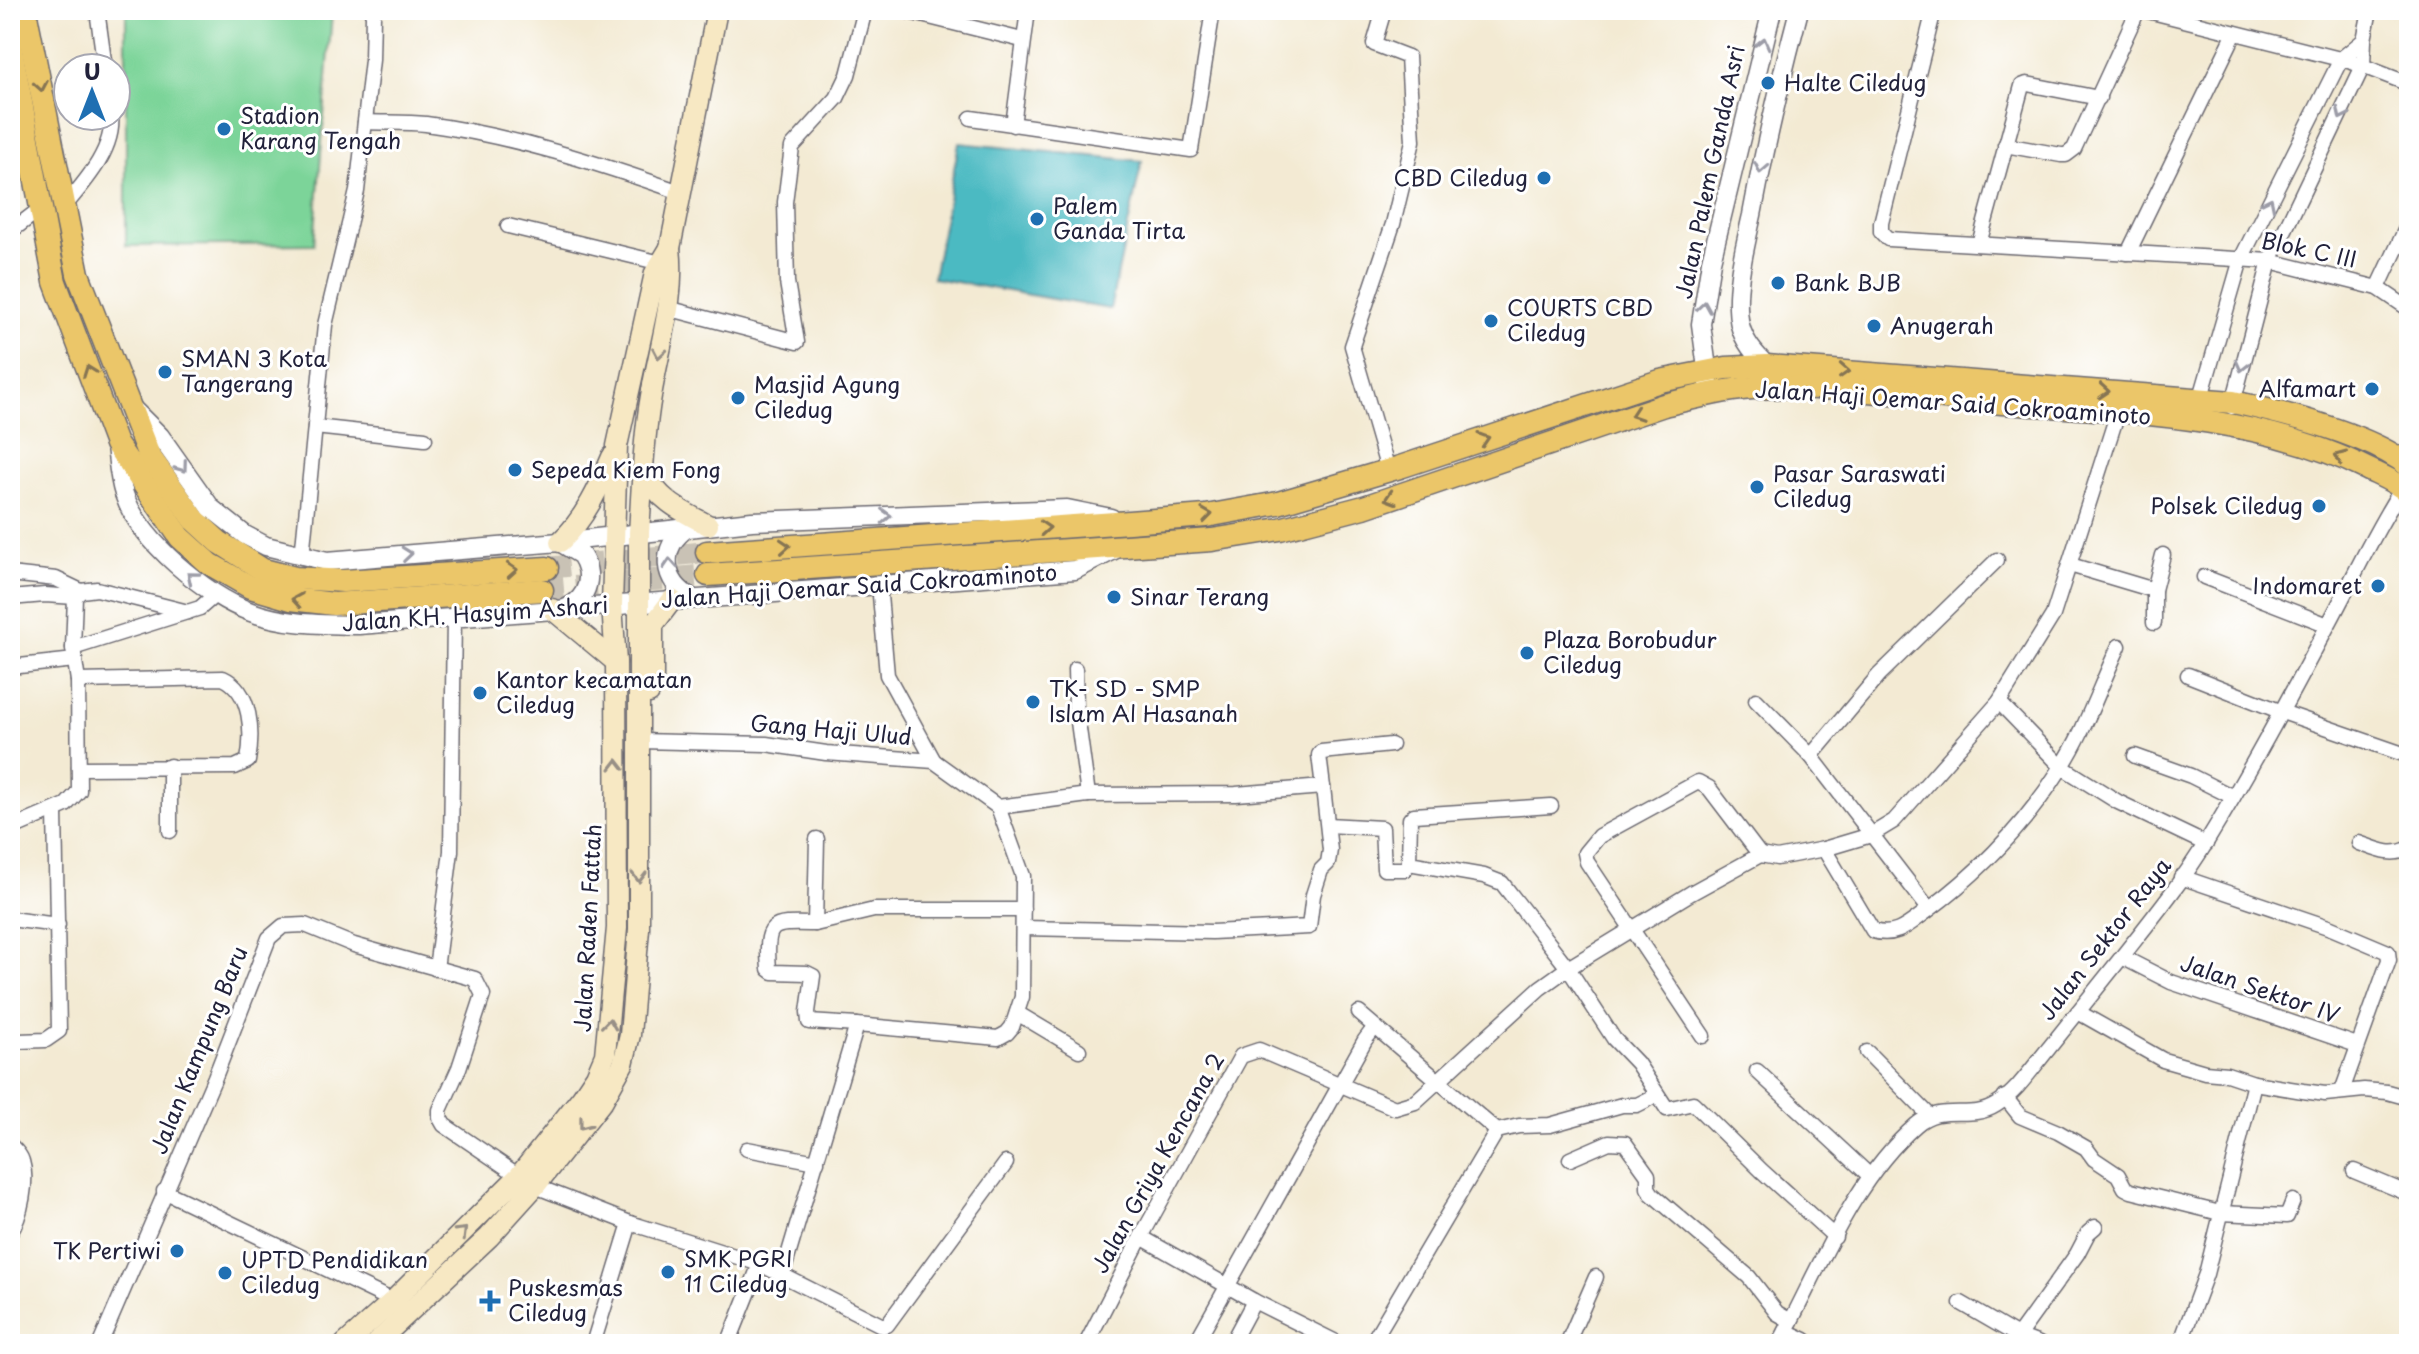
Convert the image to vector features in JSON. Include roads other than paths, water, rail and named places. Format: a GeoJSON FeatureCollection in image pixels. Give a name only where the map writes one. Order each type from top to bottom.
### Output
{"type":"FeatureCollection","features":[{"type":"Feature","properties":{"kind":"main road","name":"Jalan KH. Hasyim Ashari"},"geometry":{"type":"LineString","coordinates":[[25,10],[17,41],[40,209],[55,282],[116,444],[180,537],[210,564],[250,587],[291,599],[334,604],[553,603]]}},
{"type":"Feature","properties":{"kind":"main road"},"geometry":{"type":"LineString","coordinates":[[560,542],[574,529],[599,487],[617,446],[655,273],[665,256],[680,192],[717,10]]}},
{"type":"Feature","properties":{"kind":"main road","name":"Jalan KH. Hasyim Ashari"},"geometry":{"type":"LineString","coordinates":[[17,41],[78,274],[149,456],[195,520],[219,542],[263,570],[295,578],[343,581],[547,568]]}},
{"type":"Feature","properties":{"kind":"main road","name":"Jalan Raden Fattah"},"geometry":{"type":"LineString","coordinates":[[345,1344],[527,1181],[603,1100],[623,1064],[630,1035],[639,929],[639,533],[650,401],[673,275],[665,256]]}},
{"type":"Feature","properties":{"kind":"main road","name":"Jalan Haji Oemar Said Cokroaminoto"},"geometry":{"type":"LineString","coordinates":[[708,575],[1212,540],[1294,525],[1364,507],[1664,405],[1710,383],[1767,366],[2233,402],[2345,433],[2400,458],[2407,482]]}},
{"type":"Feature","properties":{"kind":"main road","name":"Jalan Haji Oemar Said Cokroaminoto"},"geometry":{"type":"LineString","coordinates":[[707,552],[1206,516],[1278,503],[1660,381],[1750,388],[1787,387],[2118,412],[2227,425],[2273,434],[2407,482]]}},
{"type":"Feature","properties":{"kind":"main road","name":"Jalan Raden Fattah"},"geometry":{"type":"LineString","coordinates":[[375,1344],[489,1237],[596,1076],[605,1055],[617,928],[616,662],[612,605],[617,446]]}},
{"type":"Feature","properties":{"kind":"main road"},"geometry":{"type":"LineString","coordinates":[[643,470],[653,490],[664,500],[708,525]]}},
{"type":"Feature","properties":{"kind":"main road"},"geometry":{"type":"LineString","coordinates":[[639,705],[653,682],[653,625],[682,599]]}},
{"type":"Feature","properties":{"kind":"main road"},"geometry":{"type":"LineString","coordinates":[[553,603],[616,662]]}},
{"type":"Feature","properties":{"kind":"main road"},"geometry":{"type":"LineString","coordinates":[[617,928],[639,929]]}},
{"type":"Feature","properties":{"kind":"street"},"geometry":{"type":"LineString","coordinates":[[97,10],[103,52]]}},
{"type":"Feature","properties":{"kind":"street"},"geometry":{"type":"LineString","coordinates":[[302,557],[325,325],[357,191],[372,60],[371,10]]}},
{"type":"Feature","properties":{"kind":"street"},"geometry":{"type":"LineString","coordinates":[[667,308],[797,342],[787,269],[785,202],[792,147],[837,98],[848,75],[865,10]]}},
{"type":"Feature","properties":{"kind":"street"},"geometry":{"type":"LineString","coordinates":[[901,10],[1022,40]]}},
{"type":"Feature","properties":{"kind":"street"},"geometry":{"type":"LineString","coordinates":[[1013,125],[1028,10]]}},
{"type":"Feature","properties":{"kind":"street"},"geometry":{"type":"LineString","coordinates":[[971,118],[1191,150],[1213,10]]}},
{"type":"Feature","properties":{"kind":"street"},"geometry":{"type":"LineString","coordinates":[[1384,10],[1374,44],[1408,57],[1413,141],[1393,224],[1352,346],[1388,470]]}},
{"type":"Feature","properties":{"kind":"street","name":"Jalan Palem Ganda Asri"},"geometry":{"type":"LineString","coordinates":[[1710,383],[1701,324],[1711,261],[1772,10]]}},
{"type":"Feature","properties":{"kind":"street"},"geometry":{"type":"LineString","coordinates":[[1767,366],[1746,341],[1740,324],[1738,302],[1767,138],[1799,10]]}},
{"type":"Feature","properties":{"kind":"street","name":"Blok C III"},"geometry":{"type":"LineString","coordinates":[[1934,10],[1881,232],[1888,239],[2270,261],[2378,288],[2409,309]]}},
{"type":"Feature","properties":{"kind":"street"},"geometry":{"type":"LineString","coordinates":[[2005,145],[2066,155],[2077,145],[2138,10]]}},
{"type":"Feature","properties":{"kind":"street"},"geometry":{"type":"LineString","coordinates":[[2144,10],[2341,59],[2409,84]]}},
{"type":"Feature","properties":{"kind":"street"},"geometry":{"type":"LineString","coordinates":[[2227,425],[2270,261],[2363,66],[2370,10]]}},
{"type":"Feature","properties":{"kind":"street"},"geometry":{"type":"LineString","coordinates":[[2128,253],[2235,33]]}},
{"type":"Feature","properties":{"kind":"street"},"geometry":{"type":"LineString","coordinates":[[2193,421],[2241,259],[2341,59],[2364,40]]}},
{"type":"Feature","properties":{"kind":"street"},"geometry":{"type":"LineString","coordinates":[[1979,244],[2022,86],[2027,84],[2099,98]]}},
{"type":"Feature","properties":{"kind":"street"},"geometry":{"type":"LineString","coordinates":[[365,122],[425,124],[529,145],[603,165],[680,192]]}},
{"type":"Feature","properties":{"kind":"street"},"geometry":{"type":"LineString","coordinates":[[1741,130],[1767,138]]}},
{"type":"Feature","properties":{"kind":"street"},"geometry":{"type":"LineString","coordinates":[[63,208],[87,178],[105,147],[109,132]]}},
{"type":"Feature","properties":{"kind":"street"},"geometry":{"type":"LineString","coordinates":[[10,232],[40,209]]}},
{"type":"Feature","properties":{"kind":"street"},"geometry":{"type":"LineString","coordinates":[[2378,288],[2409,222]]}},
{"type":"Feature","properties":{"kind":"street"},"geometry":{"type":"LineString","coordinates":[[508,226],[665,256]]}},
{"type":"Feature","properties":{"kind":"street","name":"Jalan KH. Hasyim Ashari"},"geometry":{"type":"LineString","coordinates":[[132,408],[160,436],[211,508],[256,541],[302,557],[348,560],[639,533]]}},
{"type":"Feature","properties":{"kind":"street","name":"Jalan Griya Kencana 2"},"geometry":{"type":"LineString","coordinates":[[1086,1344],[1241,1056],[1259,1050],[1400,1109],[1415,1102],[1540,988],[1568,968],[1760,855],[1777,858],[1824,849],[1871,835],[1894,821],[1999,702],[2053,615],[2118,412]]}},
{"type":"Feature","properties":{"kind":"street"},"geometry":{"type":"LineString","coordinates":[[315,427],[425,439]]}},
{"type":"Feature","properties":{"kind":"street","name":"Jalan KH. Hasyim Ashari"},"geometry":{"type":"LineString","coordinates":[[116,444],[125,497],[141,525],[172,560],[215,595],[251,612],[291,622],[359,625],[454,617],[553,603],[640,603]]}},
{"type":"Feature","properties":{"kind":"street","name":"Jalan Sektor Raya"},"geometry":{"type":"LineString","coordinates":[[1930,1116],[1943,1112],[1982,1112],[1997,1104],[2122,957],[2206,844],[2282,712],[2379,523],[2407,482]]}},
{"type":"Feature","properties":{"kind":"street","name":"Jalan Haji Oemar Said Cokroaminoto"},"geometry":{"type":"LineString","coordinates":[[639,533],[708,525],[1067,509],[1129,522]]}},
{"type":"Feature","properties":{"kind":"street"},"geometry":{"type":"LineString","coordinates":[[682,599],[668,573],[667,564],[669,547],[687,528]]}},
{"type":"Feature","properties":{"kind":"street"},"geometry":{"type":"LineString","coordinates":[[553,603],[579,600],[589,578],[581,555],[560,542]]}},
{"type":"Feature","properties":{"kind":"street","name":"Jalan Haji Oemar Said Cokroaminoto"},"geometry":{"type":"LineString","coordinates":[[640,603],[1075,570],[1121,547]]}},
{"type":"Feature","properties":{"kind":"street"},"geometry":{"type":"LineString","coordinates":[[2154,623],[2154,590],[2163,555]]}},
{"type":"Feature","properties":{"kind":"street"},"geometry":{"type":"LineString","coordinates":[[1811,756],[1879,675],[1997,560]]}},
{"type":"Feature","properties":{"kind":"street"},"geometry":{"type":"LineString","coordinates":[[2070,565],[2154,590]]}},
{"type":"Feature","properties":{"kind":"street"},"geometry":{"type":"LineString","coordinates":[[10,574],[56,579],[78,594]]}},
{"type":"Feature","properties":{"kind":"street"},"geometry":{"type":"LineString","coordinates":[[2204,577],[2328,625]]}},
{"type":"Feature","properties":{"kind":"street"},"geometry":{"type":"LineString","coordinates":[[879,584],[887,675],[934,761]]}},
{"type":"Feature","properties":{"kind":"street"},"geometry":{"type":"LineString","coordinates":[[10,598],[78,594],[97,589],[188,612]]}},
{"type":"Feature","properties":{"kind":"street"},"geometry":{"type":"LineString","coordinates":[[10,829],[55,811],[72,801],[79,791],[78,681],[74,654],[78,594]]}},
{"type":"Feature","properties":{"kind":"street"},"geometry":{"type":"LineString","coordinates":[[10,667],[74,654],[205,605],[215,595]]}},
{"type":"Feature","properties":{"kind":"street"},"geometry":{"type":"LineString","coordinates":[[454,617],[451,851],[436,969],[475,979],[483,995],[459,1068],[440,1110],[444,1125],[527,1181],[630,1223],[760,1264],[883,1326],[887,1325],[1006,1163]]}},
{"type":"Feature","properties":{"kind":"street"},"geometry":{"type":"LineString","coordinates":[[1824,849],[1873,931],[1884,934],[1898,932],[1974,875],[2026,818],[2062,767],[2119,646]]}},
{"type":"Feature","properties":{"kind":"street"},"geometry":{"type":"LineString","coordinates":[[1075,669],[1076,707],[1088,795]]}},
{"type":"Feature","properties":{"kind":"street"},"geometry":{"type":"LineString","coordinates":[[2188,675],[2409,756]]}},
{"type":"Feature","properties":{"kind":"street"},"geometry":{"type":"LineString","coordinates":[[78,681],[223,678],[239,688],[248,710],[248,761],[235,767],[79,768]]}},
{"type":"Feature","properties":{"kind":"street"},"geometry":{"type":"LineString","coordinates":[[1756,700],[1811,756],[1929,909]]}},
{"type":"Feature","properties":{"kind":"street"},"geometry":{"type":"LineString","coordinates":[[1999,702],[2062,767],[2109,796],[2206,844]]}},
{"type":"Feature","properties":{"kind":"street","name":"Gang Haji Ulud"},"geometry":{"type":"LineString","coordinates":[[639,741],[766,744],[826,753],[934,761],[998,807]]}},
{"type":"Feature","properties":{"kind":"street"},"geometry":{"type":"LineString","coordinates":[[1023,928],[1212,932],[1309,927],[1313,895],[1321,870],[1328,863],[1328,825],[1319,755],[1321,752],[1391,745]]}},
{"type":"Feature","properties":{"kind":"street"},"geometry":{"type":"LineString","coordinates":[[2135,756],[2191,776],[2233,797]]}},
{"type":"Feature","properties":{"kind":"street"},"geometry":{"type":"LineString","coordinates":[[170,766],[170,831]]}},
{"type":"Feature","properties":{"kind":"street"},"geometry":{"type":"LineString","coordinates":[[1703,1036],[1587,862],[1585,853],[1599,836],[1698,782],[1709,788],[1760,855]]}},
{"type":"Feature","properties":{"kind":"street"},"geometry":{"type":"LineString","coordinates":[[1023,910],[874,910],[815,924],[781,923],[773,927],[769,935],[769,969],[813,976],[809,1022],[998,1038],[1007,1033],[1022,997],[1023,928],[1023,910],[1023,876],[998,807],[1088,795],[1236,794],[1323,787]]}},
{"type":"Feature","properties":{"kind":"street"},"geometry":{"type":"LineString","coordinates":[[1328,825],[1382,828],[1384,869],[1400,870],[1409,863],[1410,819],[1414,815],[1551,806]]}},
{"type":"Feature","properties":{"kind":"street"},"geometry":{"type":"LineString","coordinates":[[10,1049],[19,1041],[46,1040],[59,1031],[55,811]]}},
{"type":"Feature","properties":{"kind":"street"},"geometry":{"type":"LineString","coordinates":[[815,924],[817,839]]}},
{"type":"Feature","properties":{"kind":"street"},"geometry":{"type":"LineString","coordinates":[[2359,843],[2389,853],[2405,852],[2409,848]]}},
{"type":"Feature","properties":{"kind":"street"},"geometry":{"type":"LineString","coordinates":[[1409,863],[1484,876],[1502,883],[1568,968],[1614,1039],[1637,1063],[1668,1110],[1689,1101],[1693,1103],[1835,1237]]}},
{"type":"Feature","properties":{"kind":"street","name":"Jalan Sektor IV"},"geometry":{"type":"LineString","coordinates":[[2122,957],[2171,982],[2357,1045],[2389,960],[2388,952],[2331,928],[2181,877]]}},
{"type":"Feature","properties":{"kind":"street"},"geometry":{"type":"LineString","coordinates":[[10,919],[58,925]]}},
{"type":"Feature","properties":{"kind":"street","name":"Jalan Kampung Baru"},"geometry":{"type":"LineString","coordinates":[[100,1344],[215,1077],[269,938],[292,924],[305,925],[354,945],[436,969]]}},
{"type":"Feature","properties":{"kind":"street"},"geometry":{"type":"LineString","coordinates":[[2078,1012],[2163,1060],[2205,1072],[2325,1094],[2342,1091],[2387,1092],[2409,1098]]}},
{"type":"Feature","properties":{"kind":"street"},"geometry":{"type":"LineString","coordinates":[[1017,1013],[1079,1050]]}},
{"type":"Feature","properties":{"kind":"street"},"geometry":{"type":"LineString","coordinates":[[1359,1013],[1497,1131]]}},
{"type":"Feature","properties":{"kind":"street"},"geometry":{"type":"LineString","coordinates":[[782,1276],[856,1027]]}},
{"type":"Feature","properties":{"kind":"street"},"geometry":{"type":"LineString","coordinates":[[1195,1344],[1374,1028]]}},
{"type":"Feature","properties":{"kind":"street"},"geometry":{"type":"LineString","coordinates":[[2342,1091],[2357,1045]]}},
{"type":"Feature","properties":{"kind":"street"},"geometry":{"type":"LineString","coordinates":[[1785,1332],[1870,1176],[1917,1124],[1930,1116],[1867,1052]]}},
{"type":"Feature","properties":{"kind":"street"},"geometry":{"type":"LineString","coordinates":[[1757,1071],[1870,1176]]}},
{"type":"Feature","properties":{"kind":"street"},"geometry":{"type":"LineString","coordinates":[[2180,1344],[2206,1274],[2254,1083]]}},
{"type":"Feature","properties":{"kind":"street"},"geometry":{"type":"LineString","coordinates":[[1371,1344],[1497,1131],[1519,1126],[1550,1125],[1622,1105],[1637,1105],[1657,1095]]}},
{"type":"Feature","properties":{"kind":"street"},"geometry":{"type":"LineString","coordinates":[[2005,1097],[2020,1116],[2086,1148],[2094,1159],[2118,1175],[2125,1188],[2220,1213],[2287,1216],[2293,1201]]}},
{"type":"Feature","properties":{"kind":"street"},"geometry":{"type":"LineString","coordinates":[[1570,1159],[1609,1142],[1625,1143],[1645,1170],[1652,1194],[1749,1277],[1777,1313],[1785,1332],[1805,1340]]}},
{"type":"Feature","properties":{"kind":"street"},"geometry":{"type":"LineString","coordinates":[[10,1145],[20,1155],[24,1176],[18,1217],[10,1233]]}},
{"type":"Feature","properties":{"kind":"street"},"geometry":{"type":"LineString","coordinates":[[747,1149],[817,1162]]}},
{"type":"Feature","properties":{"kind":"street"},"geometry":{"type":"LineString","coordinates":[[2354,1171],[2409,1194]]}},
{"type":"Feature","properties":{"kind":"street"},"geometry":{"type":"LineString","coordinates":[[164,1191],[393,1301]]}},
{"type":"Feature","properties":{"kind":"street"},"geometry":{"type":"LineString","coordinates":[[593,1344],[630,1223]]}},
{"type":"Feature","properties":{"kind":"street"},"geometry":{"type":"LineString","coordinates":[[2018,1336],[2095,1227]]}},
{"type":"Feature","properties":{"kind":"street"},"geometry":{"type":"LineString","coordinates":[[1141,1237],[1226,1286],[1340,1344]]}},
{"type":"Feature","properties":{"kind":"street"},"geometry":{"type":"LineString","coordinates":[[728,1344],[760,1264]]}},
{"type":"Feature","properties":{"kind":"street"},"geometry":{"type":"LineString","coordinates":[[1567,1344],[1596,1277]]}},
{"type":"Feature","properties":{"kind":"street"},"geometry":{"type":"LineString","coordinates":[[1231,1344],[1254,1301]]}},
{"type":"Feature","properties":{"kind":"street"},"geometry":{"type":"LineString","coordinates":[[1961,1303],[2018,1336],[2039,1344]]}},
{"type":"Feature","properties":{"kind":"water","name":"Palem Ganda Tirta"},"geometry":{"type":"Polygon","coordinates":[[[959,143],[1142,161],[1110,309],[933,278],[959,143]]]}},
{"type":"Feature","properties":{"kind":"tunnel"},"geometry":{"type":"LineString","coordinates":[[547,568],[707,552]]}},
{"type":"Feature","properties":{"kind":"tunnel"},"geometry":{"type":"LineString","coordinates":[[542,590],[708,575]]}},
{"type":"Feature","properties":{"kind":"place","name":"Halte Ciledug"},"geometry":{"type":"Point","coordinates":[1768,83]}},
{"type":"Feature","properties":{"kind":"place","name":"Stadion Karang Tengah"},"geometry":{"type":"Point","coordinates":[224,129]}},
{"type":"Feature","properties":{"kind":"place","name":"CBD Ciledug"},"geometry":{"type":"Point","coordinates":[1544,178]}},
{"type":"Feature","properties":{"kind":"place","name":"Palem Ganda Tirta"},"geometry":{"type":"Point","coordinates":[1037,219]}},
{"type":"Feature","properties":{"kind":"place","name":"Bank BJB"},"geometry":{"type":"Point","coordinates":[1778,283]}},
{"type":"Feature","properties":{"kind":"place","name":"COURTS CBD Ciledug"},"geometry":{"type":"Point","coordinates":[1491,321]}},
{"type":"Feature","properties":{"kind":"place","name":"Anugerah"},"geometry":{"type":"Point","coordinates":[1874,326]}},
{"type":"Feature","properties":{"kind":"place","name":"SMAN 3 Kota Tangerang"},"geometry":{"type":"Point","coordinates":[165,372]}},
{"type":"Feature","properties":{"kind":"place","name":"Alfamart"},"geometry":{"type":"Point","coordinates":[2372,389]}},
{"type":"Feature","properties":{"kind":"place","name":"Masjid Agung Ciledug"},"geometry":{"type":"Point","coordinates":[738,398]}},
{"type":"Feature","properties":{"kind":"place","name":"Sepeda Kiem Fong"},"geometry":{"type":"Point","coordinates":[515,470]}},
{"type":"Feature","properties":{"kind":"place","name":"Pasar Saraswati Ciledug"},"geometry":{"type":"Point","coordinates":[1757,487]}},
{"type":"Feature","properties":{"kind":"place","name":"Polsek Ciledug"},"geometry":{"type":"Point","coordinates":[2319,506]}},
{"type":"Feature","properties":{"kind":"place","name":"Indomaret"},"geometry":{"type":"Point","coordinates":[2378,586]}},
{"type":"Feature","properties":{"kind":"place","name":"Sinar Terang"},"geometry":{"type":"Point","coordinates":[1114,597]}},
{"type":"Feature","properties":{"kind":"place","name":"Plaza Borobudur Ciledug"},"geometry":{"type":"Point","coordinates":[1527,653]}},
{"type":"Feature","properties":{"kind":"place","name":"Kantor kecamatan Ciledug"},"geometry":{"type":"Point","coordinates":[480,693]}},
{"type":"Feature","properties":{"kind":"place","name":"TK- SD - SMP Islam Al Hasanah"},"geometry":{"type":"Point","coordinates":[1033,702]}},
{"type":"Feature","properties":{"kind":"place","name":"TK Pertiwi"},"geometry":{"type":"Point","coordinates":[177,1251]}},
{"type":"Feature","properties":{"kind":"place","name":"SMK PGRI 11 Ciledug"},"geometry":{"type":"Point","coordinates":[668,1272]}},
{"type":"Feature","properties":{"kind":"place","name":"UPTD Pendidikan Ciledug"},"geometry":{"type":"Point","coordinates":[225,1273]}},
{"type":"Feature","properties":{"kind":"place","name":"Puskesmas Ciledug"},"geometry":{"type":"Point","coordinates":[490,1301]}}]}
